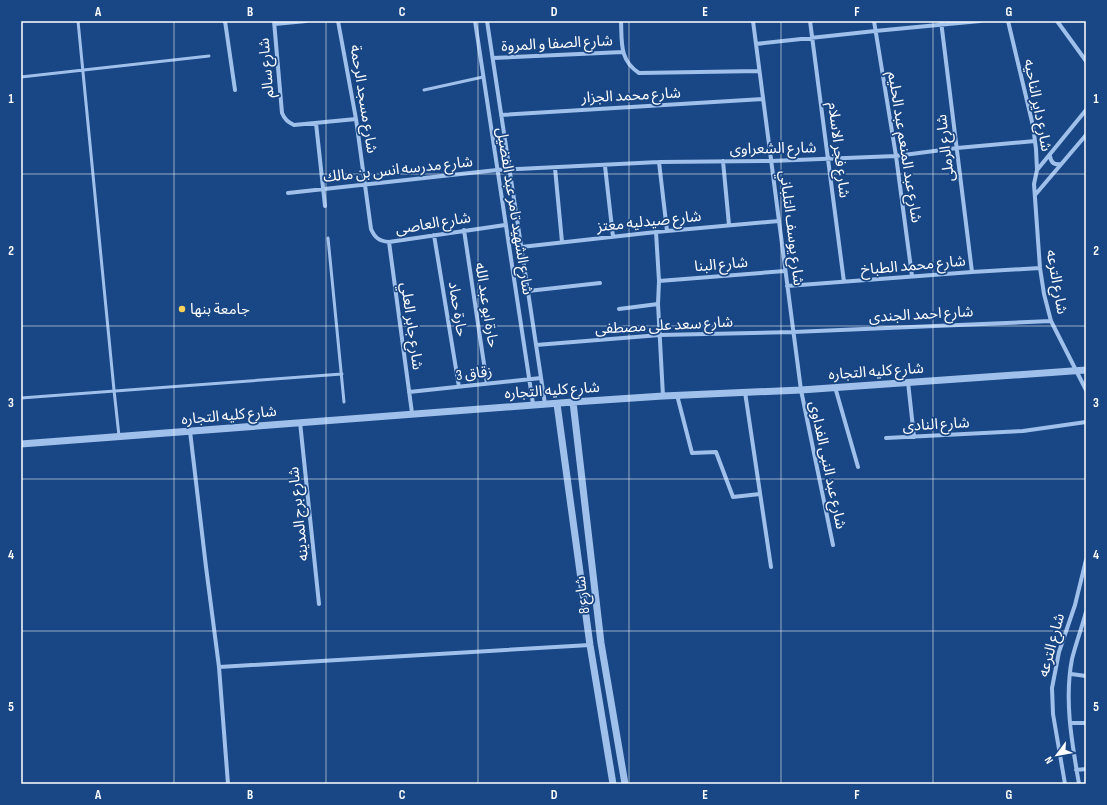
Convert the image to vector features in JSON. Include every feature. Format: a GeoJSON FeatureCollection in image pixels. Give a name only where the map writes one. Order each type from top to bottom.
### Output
{"type":"FeatureCollection","features":[{"type":"Feature","properties":{"kind":"street"},"geometry":{"type":"LineString","coordinates":[[224,21],[235,90]]}},
{"type":"Feature","properties":{"kind":"street"},"geometry":{"type":"LineString","coordinates":[[274,22],[306,21]]}},
{"type":"Feature","properties":{"kind":"street","name":"شارع مسجد الرحمة"},"geometry":{"type":"LineString","coordinates":[[338,21],[356,119],[371,229]]}},
{"type":"Feature","properties":{"kind":"street","name":"شارع الشهيد تامر عبد الفضيل"},"geometry":{"type":"LineString","coordinates":[[475,21],[532,404]]}},
{"type":"Feature","properties":{"kind":"street","name":"شارع الشهيد تامر عبد الفضيل"},"geometry":{"type":"LineString","coordinates":[[487,21],[545,404]]}},
{"type":"Feature","properties":{"kind":"street"},"geometry":{"type":"LineString","coordinates":[[621,21],[623,52],[628,64],[639,74],[759,71]]}},
{"type":"Feature","properties":{"kind":"street","name":"شارع يوسف التلباني"},"geometry":{"type":"LineString","coordinates":[[753,21],[801,390]]}},
{"type":"Feature","properties":{"kind":"street","name":"شارع فجر الاسلام"},"geometry":{"type":"LineString","coordinates":[[810,21],[844,282]]}},
{"type":"Feature","properties":{"kind":"street","name":"شارع عبد المنعم عبد الحليم"},"geometry":{"type":"LineString","coordinates":[[874,21],[896,156],[912,276]]}},
{"type":"Feature","properties":{"kind":"street"},"geometry":{"type":"LineString","coordinates":[[756,44],[941,23],[980,21]]}},
{"type":"Feature","properties":{"kind":"street","name":"شارع داير الناحيه"},"geometry":{"type":"LineString","coordinates":[[1008,21],[1035,141],[1037,170],[1034,184],[1035,195]]}},
{"type":"Feature","properties":{"kind":"street"},"geometry":{"type":"LineString","coordinates":[[1057,21],[1086,61]]}},
{"type":"Feature","properties":{"kind":"street","name":"شارع سالم"},"geometry":{"type":"LineString","coordinates":[[274,22],[282,113],[289,123],[316,123]]}},
{"type":"Feature","properties":{"kind":"street","name":"شارع الرملى"},"geometry":{"type":"LineString","coordinates":[[941,23],[972,272]]}},
{"type":"Feature","properties":{"kind":"street","name":"شارع الصفا و المروة"},"geometry":{"type":"LineString","coordinates":[[493,58],[623,52]]}},
{"type":"Feature","properties":{"kind":"street","name":"شارع محمد الجزار"},"geometry":{"type":"LineString","coordinates":[[502,115],[763,99]]}},
{"type":"Feature","properties":{"kind":"street"},"geometry":{"type":"LineString","coordinates":[[1037,170],[1050,156],[1086,110]]}},
{"type":"Feature","properties":{"kind":"street"},"geometry":{"type":"LineString","coordinates":[[325,206],[316,123],[356,119]]}},
{"type":"Feature","properties":{"kind":"street"},"geometry":{"type":"LineString","coordinates":[[1035,195],[1086,135]]}},
{"type":"Feature","properties":{"kind":"street","name":"شارع الشعراوى"},"geometry":{"type":"LineString","coordinates":[[510,170],[659,162],[771,162],[828,160],[896,156],[957,148],[1035,141]]}},
{"type":"Feature","properties":{"kind":"street"},"geometry":{"type":"LineString","coordinates":[[1050,156],[1050,160],[1053,163],[1057,165],[1061,164]]}},
{"type":"Feature","properties":{"kind":"street"},"geometry":{"type":"LineString","coordinates":[[723,161],[729,226]]}},
{"type":"Feature","properties":{"kind":"street"},"geometry":{"type":"LineString","coordinates":[[659,162],[667,231]]}},
{"type":"Feature","properties":{"kind":"street"},"geometry":{"type":"LineString","coordinates":[[605,166],[612,237]]}},
{"type":"Feature","properties":{"kind":"street"},"geometry":{"type":"LineString","coordinates":[[555,168],[562,242]]}},
{"type":"Feature","properties":{"kind":"street","name":"شارع مدرسه انس بن مالك"},"geometry":{"type":"LineString","coordinates":[[288,193],[497,170],[510,170]]}},
{"type":"Feature","properties":{"kind":"street","name":"شارع الترعه"},"geometry":{"type":"LineString","coordinates":[[1035,195],[1040,268],[1050,321],[1086,390]]}},
{"type":"Feature","properties":{"kind":"street","name":"شارع صيدليه معتز"},"geometry":{"type":"LineString","coordinates":[[521,247],[656,232],[779,221]]}},
{"type":"Feature","properties":{"kind":"street","name":"شارع العاصى"},"geometry":{"type":"LineString","coordinates":[[371,229],[374,236],[380,241],[388,242],[505,225]]}},
{"type":"Feature","properties":{"kind":"street","name":"حارة ابو عبد الله"},"geometry":{"type":"LineString","coordinates":[[464,230],[487,384]]}},
{"type":"Feature","properties":{"kind":"street"},"geometry":{"type":"LineString","coordinates":[[656,232],[663,396]]}},
{"type":"Feature","properties":{"kind":"street","name":"حارة حماد"},"geometry":{"type":"LineString","coordinates":[[434,235],[459,387]]}},
{"type":"Feature","properties":{"kind":"street","name":"شارع جابر العلي"},"geometry":{"type":"LineString","coordinates":[[388,242],[412,413]]}},
{"type":"Feature","properties":{"kind":"street","name":"شارع محمد الطباخ"},"geometry":{"type":"LineString","coordinates":[[787,286],[1040,268]]}},
{"type":"Feature","properties":{"kind":"street","name":"شارع البنا"},"geometry":{"type":"LineString","coordinates":[[659,281],[785,271]]}},
{"type":"Feature","properties":{"kind":"street"},"geometry":{"type":"LineString","coordinates":[[528,291],[600,283]]}},
{"type":"Feature","properties":{"kind":"street"},"geometry":{"type":"LineString","coordinates":[[619,309],[658,304]]}},
{"type":"Feature","properties":{"kind":"street","name":"شارع احمد الجندى"},"geometry":{"type":"LineString","coordinates":[[793,332],[1050,321]]}},
{"type":"Feature","properties":{"kind":"street","name":"شارع سعد على مصطفى"},"geometry":{"type":"LineString","coordinates":[[536,345],[660,336],[793,332]]}},
{"type":"Feature","properties":{"kind":"street","name":"شارع كليه التجاره"},"geometry":{"type":"LineString","coordinates":[[21,444],[532,404],[557,404],[677,395],[801,390],[1086,370]]}},
{"type":"Feature","properties":{"kind":"street","name":"زقاق 3"},"geometry":{"type":"LineString","coordinates":[[409,392],[541,378]]}},
{"type":"Feature","properties":{"kind":"street"},"geometry":{"type":"LineString","coordinates":[[908,382],[914,437]]}},
{"type":"Feature","properties":{"kind":"street"},"geometry":{"type":"LineString","coordinates":[[835,387],[858,467]]}},
{"type":"Feature","properties":{"kind":"street","name":"شارع عبد النبى الفداوى"},"geometry":{"type":"LineString","coordinates":[[801,390],[833,545]]}},
{"type":"Feature","properties":{"kind":"street"},"geometry":{"type":"LineString","coordinates":[[745,392],[771,567]]}},
{"type":"Feature","properties":{"kind":"street"},"geometry":{"type":"LineString","coordinates":[[677,395],[692,453],[716,452],[733,497],[760,494]]}},
{"type":"Feature","properties":{"kind":"street","name":"شارع 8"},"geometry":{"type":"LineString","coordinates":[[573,402],[601,643],[625,784]]}},
{"type":"Feature","properties":{"kind":"street","name":"شارع 8"},"geometry":{"type":"LineString","coordinates":[[557,404],[590,645],[614,784]]}},
{"type":"Feature","properties":{"kind":"street","name":"شارع برج المدينه"},"geometry":{"type":"LineString","coordinates":[[300,422],[319,604]]}},
{"type":"Feature","properties":{"kind":"street","name":"شارع النادى"},"geometry":{"type":"LineString","coordinates":[[886,438],[1023,431],[1086,422]]}},
{"type":"Feature","properties":{"kind":"street"},"geometry":{"type":"LineString","coordinates":[[190,431],[219,667],[228,784]]}},
{"type":"Feature","properties":{"kind":"street","name":"شارع الترعه"},"geometry":{"type":"LineString","coordinates":[[1065,784],[1053,714],[1052,688],[1059,652],[1086,560]]}},
{"type":"Feature","properties":{"kind":"street","name":"شارع الترعه"},"geometry":{"type":"LineString","coordinates":[[1079,784],[1070,723],[1069,698],[1072,659],[1086,612]]}},
{"type":"Feature","properties":{"kind":"street"},"geometry":{"type":"LineString","coordinates":[[1080,631],[1086,632]]}},
{"type":"Feature","properties":{"kind":"street"},"geometry":{"type":"LineString","coordinates":[[219,667],[590,645]]}},
{"type":"Feature","properties":{"kind":"street"},"geometry":{"type":"LineString","coordinates":[[1071,674],[1086,676]]}},
{"type":"Feature","properties":{"kind":"street"},"geometry":{"type":"LineString","coordinates":[[599,700],[611,698]]}},
{"type":"Feature","properties":{"kind":"street"},"geometry":{"type":"LineString","coordinates":[[1070,723],[1086,723]]}},
{"type":"Feature","properties":{"kind":"street"},"geometry":{"type":"LineString","coordinates":[[1076,770],[1086,769]]}},
{"type":"Feature","properties":{"kind":"lane"},"geometry":{"type":"LineString","coordinates":[[78,21],[119,436]]}},
{"type":"Feature","properties":{"kind":"lane"},"geometry":{"type":"LineString","coordinates":[[21,77],[209,56]]}},
{"type":"Feature","properties":{"kind":"lane"},"geometry":{"type":"LineString","coordinates":[[424,90],[483,77]]}},
{"type":"Feature","properties":{"kind":"lane"},"geometry":{"type":"LineString","coordinates":[[328,238],[344,402]]}},
{"type":"Feature","properties":{"kind":"lane"},"geometry":{"type":"LineString","coordinates":[[21,398],[342,374]]}},
{"type":"Feature","properties":{"kind":"place","name":"جامعة بنها"},"geometry":{"type":"Point","coordinates":[182,309]}}]}
